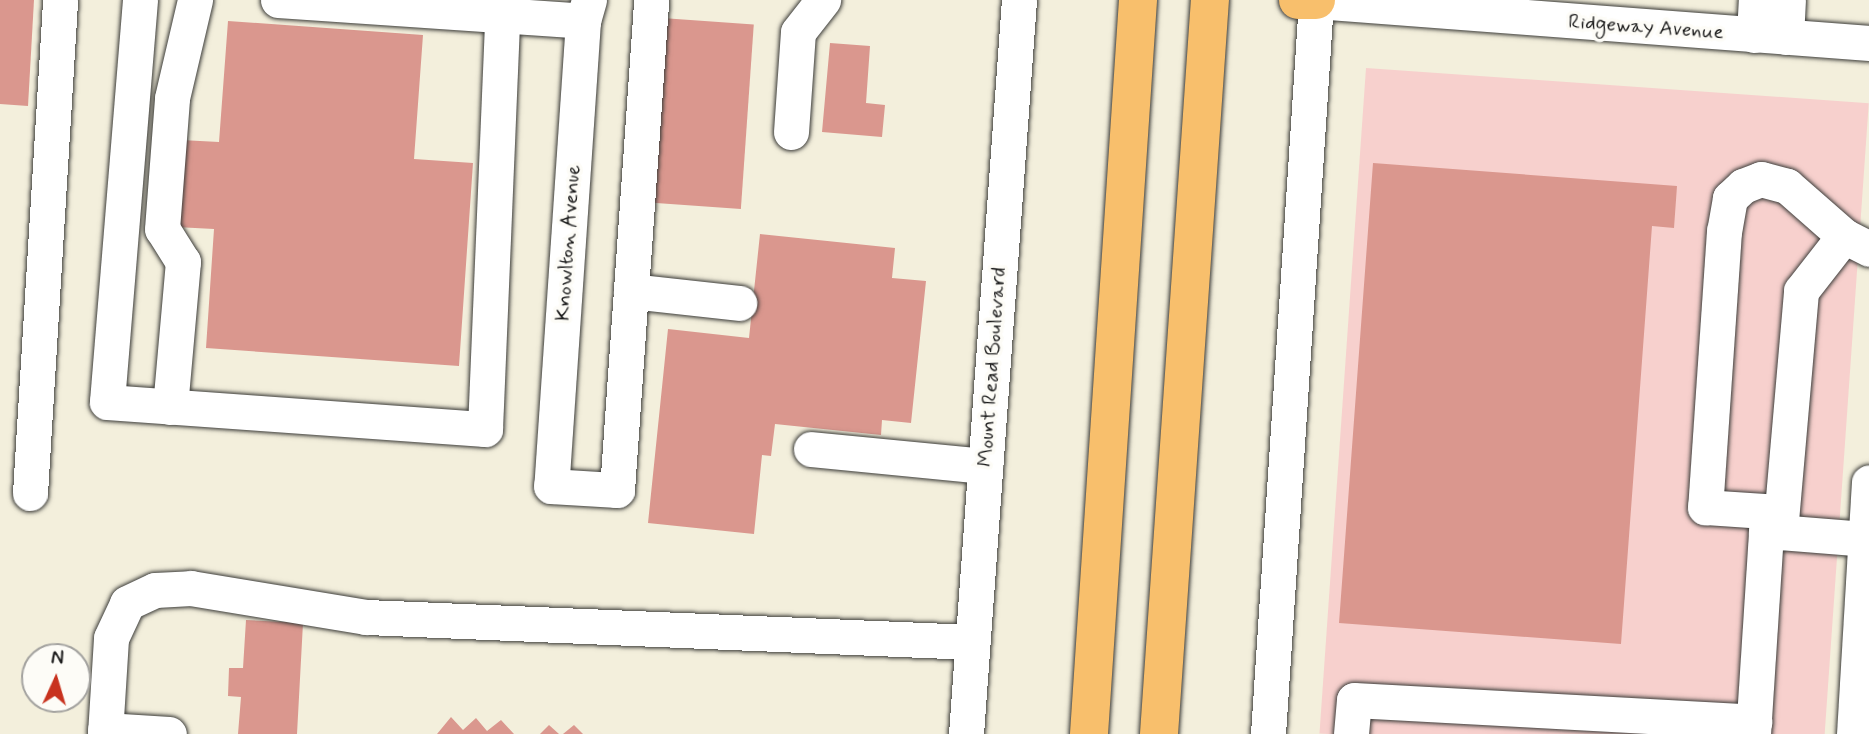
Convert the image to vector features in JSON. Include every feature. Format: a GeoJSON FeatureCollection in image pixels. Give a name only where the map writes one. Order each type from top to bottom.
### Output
{"type":"FeatureCollection","features":[{"type":"Feature","properties":{"kind":"main road"},"geometry":{"type":"LineString","coordinates":[[1089,734],[1138,0]]}},
{"type":"Feature","properties":{"kind":"main road"},"geometry":{"type":"LineString","coordinates":[[1159,734],[1210,0]]}},
{"type":"Feature","properties":{"kind":"street"},"geometry":{"type":"LineString","coordinates":[[30,493],[60,0]]}},
{"type":"Feature","properties":{"kind":"street"},"geometry":{"type":"LineString","coordinates":[[140,0],[107,402],[485,429],[502,15]]}},
{"type":"Feature","properties":{"kind":"street"},"geometry":{"type":"LineString","coordinates":[[170,407],[183,262],[162,229],[172,97],[195,0]]}},
{"type":"Feature","properties":{"kind":"street"},"geometry":{"type":"LineString","coordinates":[[278,0],[502,15],[586,10]]}},
{"type":"Feature","properties":{"kind":"street"},"geometry":{"type":"LineString","coordinates":[[651,0],[631,291],[739,303]]}},
{"type":"Feature","properties":{"kind":"street"},"geometry":{"type":"LineString","coordinates":[[791,132],[798,32],[823,0]]}},
{"type":"Feature","properties":{"kind":"street","name":"Mount Read Boulevard"},"geometry":{"type":"LineString","coordinates":[[966,734],[1019,0]]}},
{"type":"Feature","properties":{"kind":"street"},"geometry":{"type":"LineString","coordinates":[[1268,734],[1310,0]]}},
{"type":"Feature","properties":{"kind":"street","name":"Ridgeway Avenue"},"geometry":{"type":"LineString","coordinates":[[1310,0],[1417,4],[1869,43]]}},
{"type":"Feature","properties":{"kind":"street"},"geometry":{"type":"LineString","coordinates":[[1756,0],[1770,36]]}},
{"type":"Feature","properties":{"kind":"street"},"geometry":{"type":"LineString","coordinates":[[1770,36],[1788,0]]}},
{"type":"Feature","properties":{"kind":"street","name":"Knowlton Avenue"},"geometry":{"type":"LineString","coordinates":[[586,10],[551,486],[617,490],[631,291]]}},
{"type":"Feature","properties":{"kind":"street"},"geometry":{"type":"LineString","coordinates":[[1781,522],[1801,291],[1856,243],[1787,186],[1762,179],[1743,186],[1730,198],[1704,507],[1866,539]]}},
{"type":"Feature","properties":{"kind":"street"},"geometry":{"type":"LineString","coordinates":[[811,449],[985,466]]}},
{"type":"Feature","properties":{"kind":"street"},"geometry":{"type":"LineString","coordinates":[[1854,734],[1866,596],[1869,482]]}},
{"type":"Feature","properties":{"kind":"street"},"geometry":{"type":"LineString","coordinates":[[1352,734],[1354,700],[1754,728],[1766,531],[1781,522]]}},
{"type":"Feature","properties":{"kind":"street"},"geometry":{"type":"LineString","coordinates":[[169,734],[105,732],[111,638],[128,603],[155,590],[191,588],[366,617],[972,642]]}},
{"type":"Feature","properties":{"kind":"shaded area"},"geometry":{"type":"Polygon","coordinates":[[[1366,68],[1869,103],[1825,734],[1319,733],[1366,68]]]}},
{"type":"Feature","properties":{"kind":"building"},"geometry":{"type":"Polygon","coordinates":[[[0,0],[34,0],[28,106],[0,104],[0,0]]]}},
{"type":"Feature","properties":{"kind":"building"},"geometry":{"type":"Polygon","coordinates":[[[662,18],[754,24],[741,209],[649,203],[662,18]]]}},
{"type":"Feature","properties":{"kind":"building"},"geometry":{"type":"Polygon","coordinates":[[[228,21],[423,35],[414,159],[473,163],[459,366],[206,348],[214,229],[176,227],[181,140],[219,142],[228,21]]]}},
{"type":"Feature","properties":{"kind":"building"},"geometry":{"type":"Polygon","coordinates":[[[830,43],[870,46],[866,103],[885,105],[882,137],[822,132],[830,43]]]}},
{"type":"Feature","properties":{"kind":"building"},"geometry":{"type":"Polygon","coordinates":[[[1373,163],[1677,186],[1674,228],[1652,226],[1621,644],[1339,623],[1373,163]]]}},
{"type":"Feature","properties":{"kind":"building"},"geometry":{"type":"Polygon","coordinates":[[[760,234],[895,248],[892,278],[926,281],[911,423],[882,420],[881,435],[775,424],[771,456],[762,455],[754,534],[648,523],[668,329],[749,338],[760,234]]]}},
{"type":"Feature","properties":{"kind":"building"},"geometry":{"type":"Polygon","coordinates":[[[246,620],[303,623],[297,734],[238,734],[241,697],[228,696],[229,668],[243,668],[246,620]]]}},
{"type":"Feature","properties":{"kind":"building"},"geometry":{"type":"Polygon","coordinates":[[[451,717],[463,730],[476,718],[487,731],[501,720],[514,734],[437,734],[451,717]]]}},
{"type":"Feature","properties":{"kind":"building"},"geometry":{"type":"Polygon","coordinates":[[[549,725],[559,734],[540,734],[549,725]]]}},
{"type":"Feature","properties":{"kind":"building"},"geometry":{"type":"Polygon","coordinates":[[[574,725],[583,734],[563,734],[574,725]]]}}]}
